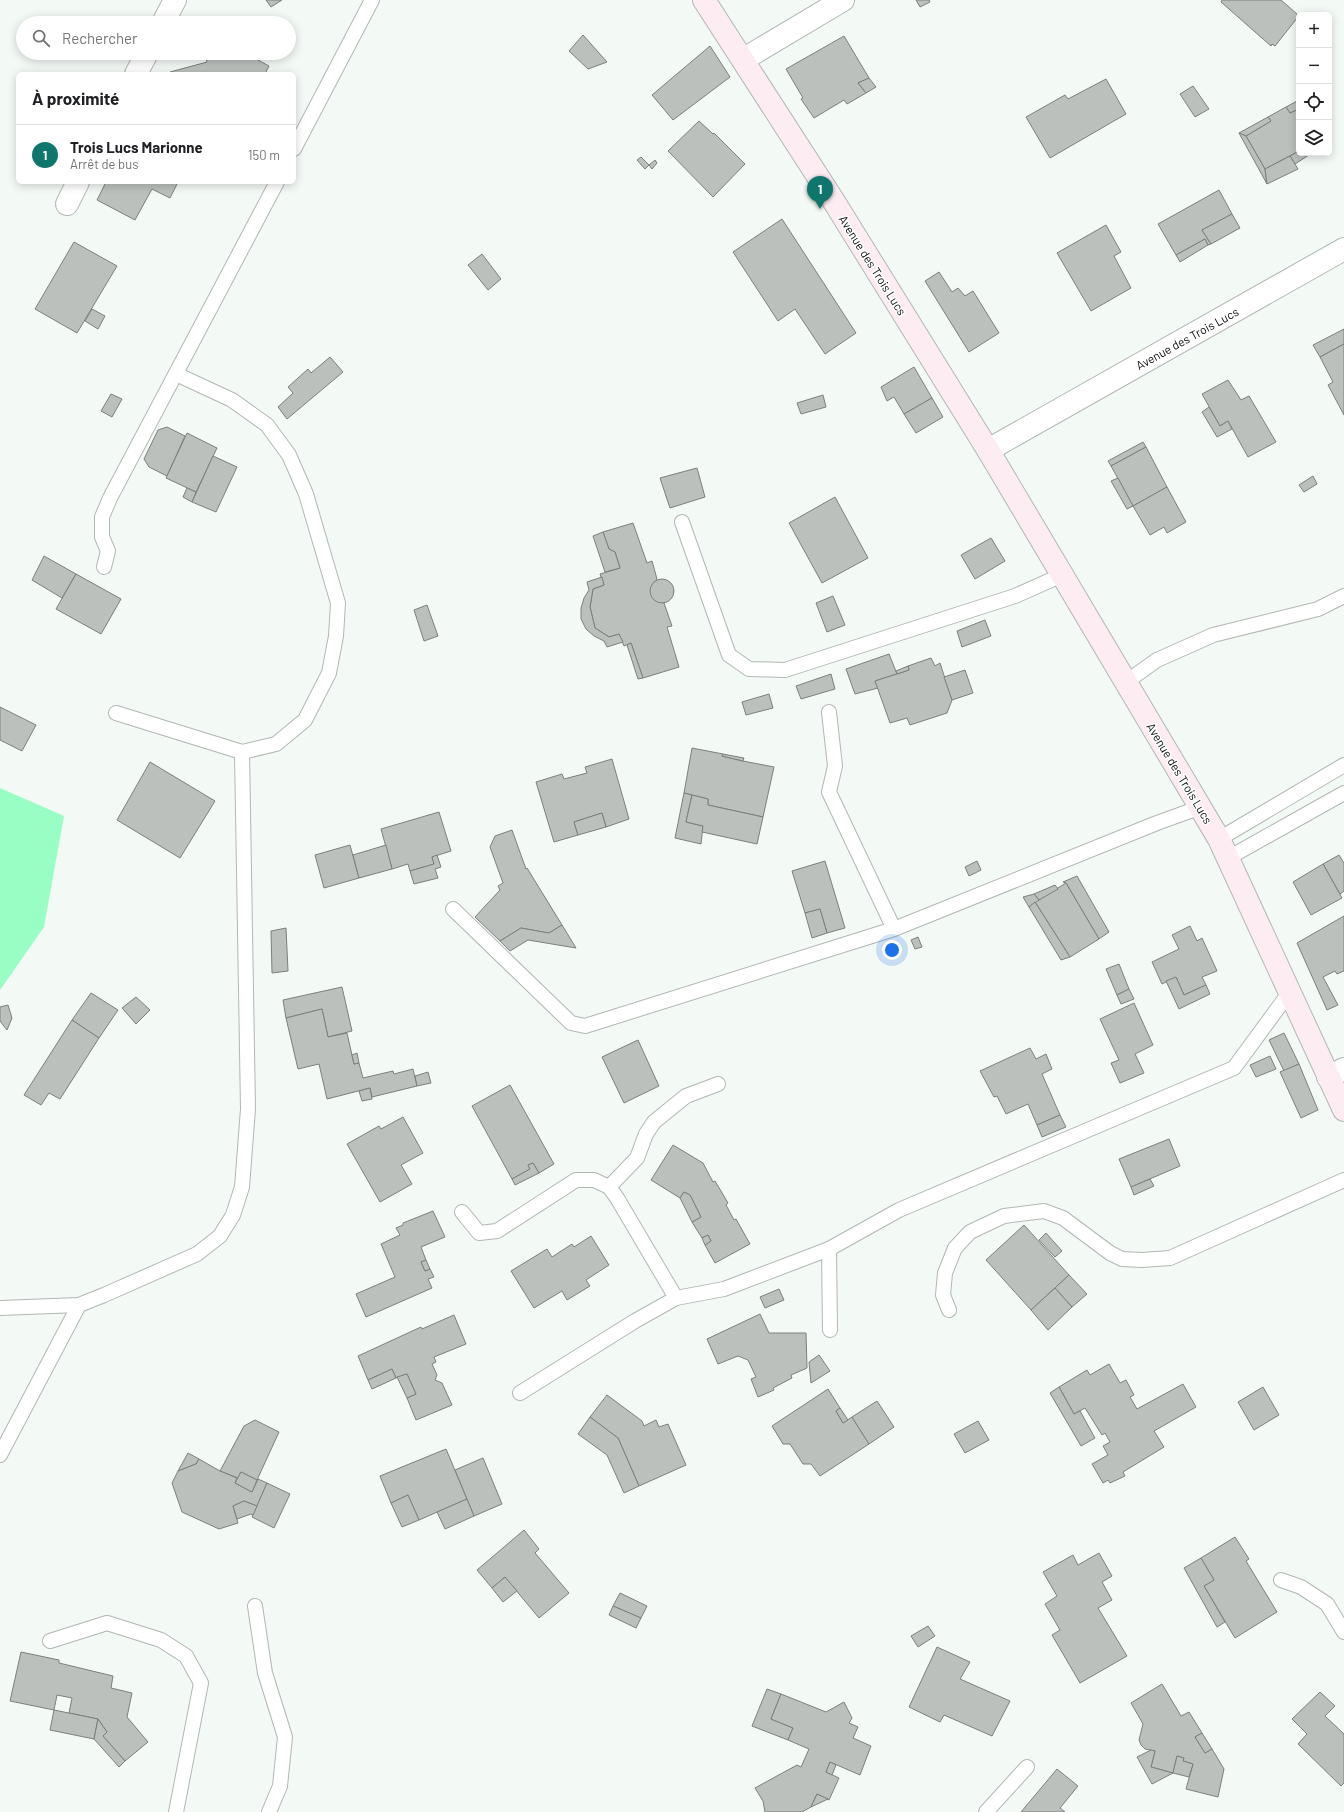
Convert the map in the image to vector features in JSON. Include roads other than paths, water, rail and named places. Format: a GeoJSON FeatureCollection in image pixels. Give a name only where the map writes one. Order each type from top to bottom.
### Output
{"type":"FeatureCollection","features":[{"type":"Feature","properties":{"kind":"main road","name":"Avenue des Trois Lucs"},"geometry":{"type":"LineString","coordinates":[[704,0],[744,59],[988,450],[1201,808],[1224,848],[1289,993],[1336,1073],[1344,1110]]}},
{"type":"Feature","properties":{"kind":"street"},"geometry":{"type":"LineString","coordinates":[[167,16],[175,0]]}},
{"type":"Feature","properties":{"kind":"street"},"geometry":{"type":"LineString","coordinates":[[744,59],[843,0]]}},
{"type":"Feature","properties":{"kind":"street"},"geometry":{"type":"LineString","coordinates":[[137,72],[143,60]]}},
{"type":"Feature","properties":{"kind":"street"},"geometry":{"type":"LineString","coordinates":[[67,204],[77,184]]}},
{"type":"Feature","properties":{"kind":"street","name":"Avenue des Trois Lucs"},"geometry":{"type":"LineString","coordinates":[[988,450],[1344,249]]}},
{"type":"Feature","properties":{"kind":"lane"},"geometry":{"type":"LineString","coordinates":[[296,145],[372,0]]}},
{"type":"Feature","properties":{"kind":"lane"},"geometry":{"type":"LineString","coordinates":[[104,567],[108,551],[102,537],[102,517],[110,498],[276,184]]}},
{"type":"Feature","properties":{"kind":"lane"},"geometry":{"type":"LineString","coordinates":[[116,713],[242,752],[276,744],[305,720],[329,673],[336,636],[338,603],[306,494],[289,455],[267,425],[232,400],[176,374]]}},
{"type":"Feature","properties":{"kind":"lane"},"geometry":{"type":"LineString","coordinates":[[682,522],[729,656],[749,669],[785,670],[1015,596],[1062,574]]}},
{"type":"Feature","properties":{"kind":"lane"},"geometry":{"type":"LineString","coordinates":[[1126,682],[1157,660],[1213,635],[1318,609],[1344,596]]}},
{"type":"Feature","properties":{"kind":"lane"},"geometry":{"type":"LineString","coordinates":[[829,712],[835,766],[829,792],[894,928]]}},
{"type":"Feature","properties":{"kind":"lane"},"geometry":{"type":"LineString","coordinates":[[0,1308],[79,1305],[197,1254],[220,1236],[232,1215],[242,1187],[248,1109],[242,752]]}},
{"type":"Feature","properties":{"kind":"lane"},"geometry":{"type":"LineString","coordinates":[[1224,848],[1344,765]]}},
{"type":"Feature","properties":{"kind":"lane"},"geometry":{"type":"LineString","coordinates":[[1224,848],[1344,793]]}},
{"type":"Feature","properties":{"kind":"lane"},"geometry":{"type":"LineString","coordinates":[[453,909],[571,1023],[585,1026],[894,928],[1150,826],[1201,808]]}},
{"type":"Feature","properties":{"kind":"lane"},"geometry":{"type":"LineString","coordinates":[[520,1393],[635,1321],[676,1298],[724,1290],[830,1249],[899,1210],[1234,1068],[1289,993]]}},
{"type":"Feature","properties":{"kind":"lane"},"geometry":{"type":"LineString","coordinates":[[609,1188],[637,1158],[646,1134],[654,1122],[686,1096],[718,1084]]}},
{"type":"Feature","properties":{"kind":"lane"},"geometry":{"type":"LineString","coordinates":[[462,1212],[479,1233],[497,1231],[576,1180],[594,1180],[609,1188],[617,1198],[676,1298]]}},
{"type":"Feature","properties":{"kind":"lane"},"geometry":{"type":"LineString","coordinates":[[949,1310],[943,1295],[945,1273],[955,1248],[970,1232],[1004,1216],[1044,1211],[1063,1218],[1122,1259],[1142,1260],[1170,1258],[1344,1180]]}},
{"type":"Feature","properties":{"kind":"lane"},"geometry":{"type":"LineString","coordinates":[[830,1249],[830,1330]]}},
{"type":"Feature","properties":{"kind":"lane"},"geometry":{"type":"LineString","coordinates":[[0,1455],[79,1305]]}},
{"type":"Feature","properties":{"kind":"lane"},"geometry":{"type":"LineString","coordinates":[[1281,1580],[1301,1587],[1327,1604],[1344,1632]]}},
{"type":"Feature","properties":{"kind":"lane"},"geometry":{"type":"LineString","coordinates":[[256,1606],[265,1673],[285,1737],[280,1786],[269,1812]]}},
{"type":"Feature","properties":{"kind":"lane"},"geometry":{"type":"LineString","coordinates":[[50,1640],[107,1623],[161,1640],[186,1656],[201,1683],[176,1812]]}},
{"type":"Feature","properties":{"kind":"lane"},"geometry":{"type":"LineString","coordinates":[[986,1812],[1027,1767]]}},
{"type":"Feature","properties":{"kind":"place","name":"Trois Lucs Marionne"},"geometry":{"type":"Point","coordinates":[820,209]}}]}
